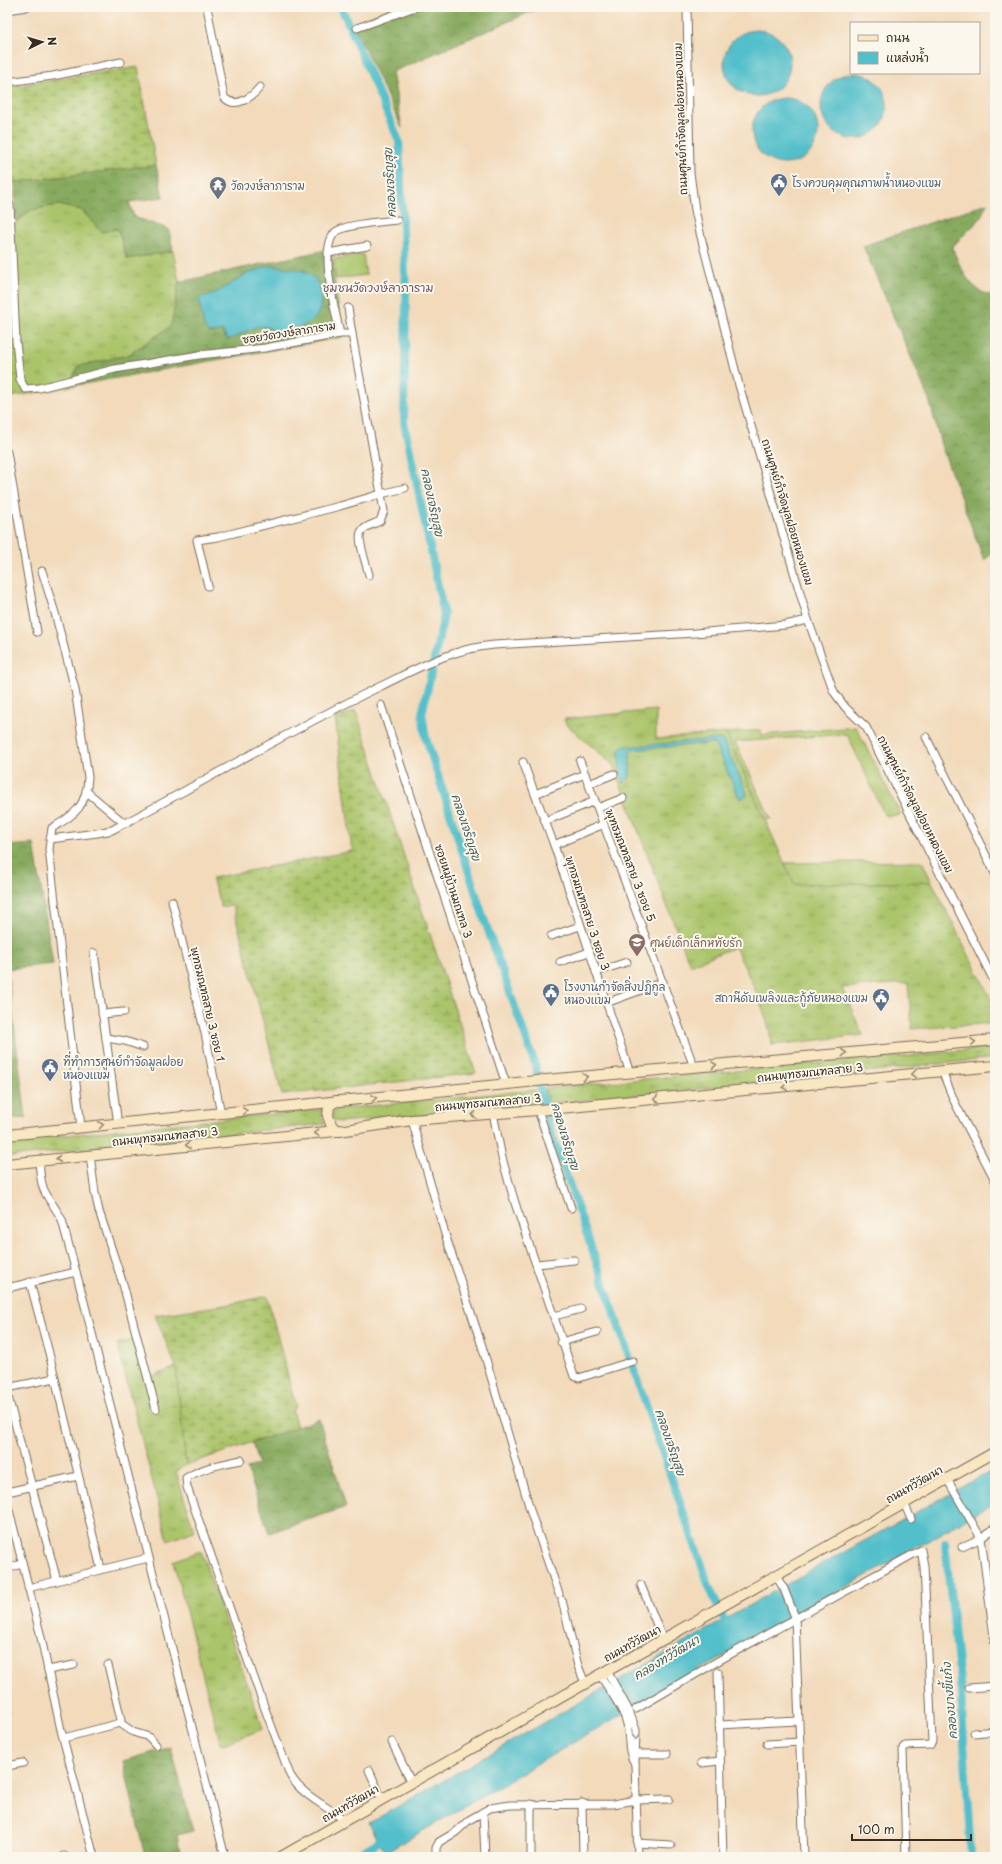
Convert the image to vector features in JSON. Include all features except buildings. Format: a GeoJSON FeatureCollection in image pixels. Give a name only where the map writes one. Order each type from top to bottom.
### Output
{"type":"FeatureCollection","features":[{"type":"Feature","properties":{"kind":"main road","name":"ถนนพุทธมณฑลสาย 3"},"geometry":{"type":"LineString","coordinates":[[7,1135],[546,1080],[995,1040]]}},
{"type":"Feature","properties":{"kind":"main road","name":"ถนนพุทธมณฑลสาย 3"},"geometry":{"type":"LineString","coordinates":[[7,1164],[340,1131],[412,1120],[542,1110],[995,1066]]}},
{"type":"Feature","properties":{"kind":"main road"},"geometry":{"type":"LineString","coordinates":[[336,1102],[329,1106],[328,1116],[332,1126],[340,1131]]}},
{"type":"Feature","properties":{"kind":"main road","name":"ถนนทวีวัฒนา"},"geometry":{"type":"LineString","coordinates":[[281,1857],[585,1683],[995,1452]]}},
{"type":"Feature","properties":{"kind":"street"},"geometry":{"type":"LineString","coordinates":[[7,10],[26,7]]}},
{"type":"Feature","properties":{"kind":"street"},"geometry":{"type":"LineString","coordinates":[[207,7],[224,97],[230,101],[244,101],[260,87]]}},
{"type":"Feature","properties":{"kind":"street"},"geometry":{"type":"LineString","coordinates":[[357,28],[415,7]]}},
{"type":"Feature","properties":{"kind":"street","name":"ถนนศูนย์กำจัดมูลฝอยหนองแขม"},"geometry":{"type":"LineString","coordinates":[[687,7],[690,173],[695,210],[739,385],[808,620],[834,692],[845,707],[866,727],[995,983]]}},
{"type":"Feature","properties":{"kind":"street"},"geometry":{"type":"LineString","coordinates":[[7,82],[53,76],[121,62]]}},
{"type":"Feature","properties":{"kind":"street","name":"ซอยวัดวงษ์ลาภาราม"},"geometry":{"type":"LineString","coordinates":[[7,199],[10,206],[16,341],[20,379],[25,389],[39,388],[115,369],[199,355],[266,348],[340,334],[352,334],[384,511],[380,521],[360,532],[360,540],[369,575]]}},
{"type":"Feature","properties":{"kind":"street"},"geometry":{"type":"LineString","coordinates":[[340,334],[332,293],[328,253],[330,240],[336,232],[345,228],[397,220]]}},
{"type":"Feature","properties":{"kind":"street"},"geometry":{"type":"LineString","coordinates":[[328,253],[367,246]]}},
{"type":"Feature","properties":{"kind":"street"},"geometry":{"type":"LineString","coordinates":[[348,308],[352,334]]}},
{"type":"Feature","properties":{"kind":"street"},"geometry":{"type":"LineString","coordinates":[[7,452],[37,632]]}},
{"type":"Feature","properties":{"kind":"street"},"geometry":{"type":"LineString","coordinates":[[208,586],[197,540],[218,537],[346,505],[405,488]]}},
{"type":"Feature","properties":{"kind":"street"},"geometry":{"type":"LineString","coordinates":[[7,510],[16,509]]}},
{"type":"Feature","properties":{"kind":"street"},"geometry":{"type":"LineString","coordinates":[[42,570],[75,689],[88,778],[86,790],[79,810],[52,828],[49,849],[81,1128]]}},
{"type":"Feature","properties":{"kind":"street"},"geometry":{"type":"LineString","coordinates":[[50,838],[112,830],[355,699],[428,663],[468,648],[483,645],[695,633],[786,625],[808,620]]}},
{"type":"Feature","properties":{"kind":"street","name":"ซอยหมู่บ้านมณฑล 3"},"geometry":{"type":"LineString","coordinates":[[381,705],[506,1084]]}},
{"type":"Feature","properties":{"kind":"street"},"geometry":{"type":"LineString","coordinates":[[926,737],[995,873]]}},
{"type":"Feature","properties":{"kind":"street","name":"พุทธมณฑลสาย 3 ซอย 5"},"geometry":{"type":"LineString","coordinates":[[580,760],[694,1067]]}},
{"type":"Feature","properties":{"kind":"street","name":"พุทธมณฑลสาย 3 ซอย 3"},"geometry":{"type":"LineString","coordinates":[[523,762],[554,845],[630,1072]]}},
{"type":"Feature","properties":{"kind":"street"},"geometry":{"type":"LineString","coordinates":[[535,794],[585,774]]}},
{"type":"Feature","properties":{"kind":"street"},"geometry":{"type":"LineString","coordinates":[[589,784],[614,774]]}},
{"type":"Feature","properties":{"kind":"street"},"geometry":{"type":"LineString","coordinates":[[86,790],[124,824]]}},
{"type":"Feature","properties":{"kind":"street"},"geometry":{"type":"LineString","coordinates":[[545,821],[596,804],[623,798]]}},
{"type":"Feature","properties":{"kind":"street"},"geometry":{"type":"LineString","coordinates":[[554,845],[604,824]]}},
{"type":"Feature","properties":{"kind":"street","name":"พุทธมณฑลสาย 3 ซอย 1"},"geometry":{"type":"LineString","coordinates":[[172,900],[205,1033],[221,1114]]}},
{"type":"Feature","properties":{"kind":"street"},"geometry":{"type":"LineString","coordinates":[[551,936],[580,926]]}},
{"type":"Feature","properties":{"kind":"street"},"geometry":{"type":"LineString","coordinates":[[560,962],[589,952]]}},
{"type":"Feature","properties":{"kind":"street"},"geometry":{"type":"LineString","coordinates":[[94,953],[118,1124]]}},
{"type":"Feature","properties":{"kind":"street"},"geometry":{"type":"LineString","coordinates":[[596,972],[627,962]]}},
{"type":"Feature","properties":{"kind":"street"},"geometry":{"type":"LineString","coordinates":[[606,1003],[663,982]]}},
{"type":"Feature","properties":{"kind":"street"},"geometry":{"type":"LineString","coordinates":[[102,1014],[124,1012]]}},
{"type":"Feature","properties":{"kind":"street"},"geometry":{"type":"LineString","coordinates":[[106,1038],[125,1041],[143,1047]]}},
{"type":"Feature","properties":{"kind":"street"},"geometry":{"type":"LineString","coordinates":[[942,1071],[955,1103],[995,1180]]}},
{"type":"Feature","properties":{"kind":"street"},"geometry":{"type":"LineString","coordinates":[[542,1110],[571,1208]]}},
{"type":"Feature","properties":{"kind":"street"},"geometry":{"type":"LineString","coordinates":[[493,1113],[502,1158],[515,1203],[537,1264],[561,1342],[576,1378],[629,1362]]}},
{"type":"Feature","properties":{"kind":"street"},"geometry":{"type":"LineString","coordinates":[[412,1120],[445,1234],[482,1346],[532,1516],[560,1597],[578,1666],[585,1683]]}},
{"type":"Feature","properties":{"kind":"street"},"geometry":{"type":"LineString","coordinates":[[90,1155],[98,1205],[106,1234],[124,1284],[156,1410]]}},
{"type":"Feature","properties":{"kind":"street"},"geometry":{"type":"LineString","coordinates":[[39,1161],[43,1188],[62,1220],[76,1272],[225,1857]]}},
{"type":"Feature","properties":{"kind":"street"},"geometry":{"type":"LineString","coordinates":[[537,1264],[574,1260]]}},
{"type":"Feature","properties":{"kind":"street"},"geometry":{"type":"LineString","coordinates":[[7,1288],[76,1272]]}},
{"type":"Feature","properties":{"kind":"street"},"geometry":{"type":"LineString","coordinates":[[30,1282],[55,1378],[101,1569]]}},
{"type":"Feature","properties":{"kind":"street"},"geometry":{"type":"LineString","coordinates":[[554,1316],[581,1309]]}},
{"type":"Feature","properties":{"kind":"street"},"geometry":{"type":"LineString","coordinates":[[561,1342],[597,1332]]}},
{"type":"Feature","properties":{"kind":"street"},"geometry":{"type":"LineString","coordinates":[[7,1388],[55,1378]]}},
{"type":"Feature","properties":{"kind":"street"},"geometry":{"type":"LineString","coordinates":[[7,1394],[57,1581]]}},
{"type":"Feature","properties":{"kind":"street"},"geometry":{"type":"LineString","coordinates":[[241,1460],[206,1468],[192,1474],[186,1478],[187,1487],[265,1709],[290,1775],[295,1784],[303,1791],[331,1809],[344,1820]]}},
{"type":"Feature","properties":{"kind":"street"},"geometry":{"type":"LineString","coordinates":[[7,1492],[78,1476]]}},
{"type":"Feature","properties":{"kind":"street"},"geometry":{"type":"LineString","coordinates":[[947,1479],[958,1495],[981,1538],[995,1644]]}},
{"type":"Feature","properties":{"kind":"street"},"geometry":{"type":"LineString","coordinates":[[7,1502],[94,1857]]}},
{"type":"Feature","properties":{"kind":"street"},"geometry":{"type":"LineString","coordinates":[[904,1503],[911,1519]]}},
{"type":"Feature","properties":{"kind":"street"},"geometry":{"type":"LineString","coordinates":[[962,1547],[981,1538],[995,1528]]}},
{"type":"Feature","properties":{"kind":"street"},"geometry":{"type":"LineString","coordinates":[[629,1711],[795,1618],[922,1550],[932,1741],[930,1745],[926,1746],[905,1746],[902,1751],[906,1857]]}},
{"type":"Feature","properties":{"kind":"street"},"geometry":{"type":"LineString","coordinates":[[28,1588],[148,1558]]}},
{"type":"Feature","properties":{"kind":"street"},"geometry":{"type":"LineString","coordinates":[[7,1568],[22,1564]]}},
{"type":"Feature","properties":{"kind":"street"},"geometry":{"type":"LineString","coordinates":[[776,1576],[784,1589],[795,1618],[804,1857]]}},
{"type":"Feature","properties":{"kind":"street"},"geometry":{"type":"LineString","coordinates":[[641,1585],[663,1640]]}},
{"type":"Feature","properties":{"kind":"street"},"geometry":{"type":"LineString","coordinates":[[48,1670],[74,1665]]}},
{"type":"Feature","properties":{"kind":"street"},"geometry":{"type":"LineString","coordinates":[[108,1665],[121,1720],[120,1723]]}},
{"type":"Feature","properties":{"kind":"street"},"geometry":{"type":"LineString","coordinates":[[718,1672],[723,1857]]}},
{"type":"Feature","properties":{"kind":"street"},"geometry":{"type":"LineString","coordinates":[[603,1673],[629,1711],[636,1730],[633,1754],[635,1764],[638,1857]]}},
{"type":"Feature","properties":{"kind":"street"},"geometry":{"type":"LineString","coordinates":[[969,1688],[995,1686]]}},
{"type":"Feature","properties":{"kind":"street"},"geometry":{"type":"LineString","coordinates":[[7,1707],[7,1716]]}},
{"type":"Feature","properties":{"kind":"street"},"geometry":{"type":"LineString","coordinates":[[719,1725],[798,1721]]}},
{"type":"Feature","properties":{"kind":"street"},"geometry":{"type":"LineString","coordinates":[[64,1738],[120,1723],[133,1732],[149,1738],[156,1745]]}},
{"type":"Feature","properties":{"kind":"street"},"geometry":{"type":"LineString","coordinates":[[974,1733],[995,1731]]}},
{"type":"Feature","properties":{"kind":"street"},"geometry":{"type":"LineString","coordinates":[[392,1742],[411,1782]]}},
{"type":"Feature","properties":{"kind":"street"},"geometry":{"type":"LineString","coordinates":[[768,1744],[800,1742]]}},
{"type":"Feature","properties":{"kind":"street"},"geometry":{"type":"LineString","coordinates":[[633,1754],[667,1754]]}},
{"type":"Feature","properties":{"kind":"street"},"geometry":{"type":"LineString","coordinates":[[701,1763],[720,1761]]}},
{"type":"Feature","properties":{"kind":"street"},"geometry":{"type":"LineString","coordinates":[[7,1766],[23,1763]]}},
{"type":"Feature","properties":{"kind":"street"},"geometry":{"type":"LineString","coordinates":[[369,1770],[382,1799]]}},
{"type":"Feature","properties":{"kind":"street"},"geometry":{"type":"LineString","coordinates":[[436,1857],[436,1848],[439,1842],[456,1832],[469,1820],[498,1806],[582,1803],[613,1804],[636,1800],[669,1799]]}},
{"type":"Feature","properties":{"kind":"street"},"geometry":{"type":"LineString","coordinates":[[582,1803],[583,1857]]}},
{"type":"Feature","properties":{"kind":"street"},"geometry":{"type":"LineString","coordinates":[[531,1804],[531,1857]]}},
{"type":"Feature","properties":{"kind":"street"},"geometry":{"type":"LineString","coordinates":[[483,1812],[485,1857]]}},
{"type":"Feature","properties":{"kind":"street"},"geometry":{"type":"LineString","coordinates":[[637,1843],[671,1845]]}},
{"type":"Feature","properties":{"kind":"green space"},"geometry":{"type":"Polygon","coordinates":[[[395,7],[542,7],[392,72],[402,128],[353,24],[395,7]]]}},
{"type":"Feature","properties":{"kind":"green space"},"geometry":{"type":"Polygon","coordinates":[[[138,67],[156,165],[7,183],[7,87],[138,67]]]}},
{"type":"Feature","properties":{"kind":"green space"},"geometry":{"type":"Polygon","coordinates":[[[156,165],[163,197],[129,202],[134,217],[169,229],[173,251],[127,259],[118,229],[101,232],[82,210],[58,205],[31,210],[15,222],[15,182],[156,165]]]}},
{"type":"Feature","properties":{"kind":"green space"},"geometry":{"type":"Polygon","coordinates":[[[987,203],[980,219],[952,247],[963,271],[972,284],[986,294],[995,297],[995,552],[984,560],[941,445],[929,399],[863,246],[987,203]]]}},
{"type":"Feature","properties":{"kind":"green space"},"geometry":{"type":"Polygon","coordinates":[[[58,205],[82,210],[101,232],[118,229],[127,259],[173,251],[179,282],[172,326],[128,355],[79,366],[67,387],[11,397],[7,320],[7,231],[31,210],[58,205]]]}},
{"type":"Feature","properties":{"kind":"green space"},"geometry":{"type":"Polygon","coordinates":[[[330,249],[343,337],[67,387],[79,366],[128,355],[171,326],[179,282],[330,249]],[[269,266],[247,274],[214,294],[199,298],[227,339],[262,326],[281,335],[286,332],[307,271],[269,266]]]}},
{"type":"Feature","properties":{"kind":"green space"},"geometry":{"type":"Polygon","coordinates":[[[363,254],[366,275],[336,279],[333,259],[363,254]]]}},
{"type":"Feature","properties":{"kind":"green space"},"geometry":{"type":"Polygon","coordinates":[[[656,710],[656,739],[726,733],[794,884],[932,882],[995,1007],[995,1023],[912,1029],[908,983],[842,988],[863,1035],[772,1045],[770,1032],[762,1007],[735,947],[690,965],[613,765],[566,724],[564,719],[656,710]],[[720,739],[630,750],[712,743],[715,745],[740,799],[747,795],[720,739]]]}},
{"type":"Feature","properties":{"kind":"green space"},"geometry":{"type":"Polygon","coordinates":[[[356,711],[476,1073],[282,1095],[233,906],[221,907],[212,878],[352,851],[335,718],[356,711]]]}},
{"type":"Feature","properties":{"kind":"green space"},"geometry":{"type":"Polygon","coordinates":[[[856,727],[901,815],[885,816],[847,734],[735,742],[771,819],[765,819],[726,733],[761,730],[762,735],[856,727]]]}},
{"type":"Feature","properties":{"kind":"green space"},"geometry":{"type":"Polygon","coordinates":[[[34,844],[53,964],[7,969],[7,846],[34,844]]]}},
{"type":"Feature","properties":{"kind":"green space"},"geometry":{"type":"Polygon","coordinates":[[[922,861],[932,882],[794,884],[785,863],[922,861]]]}},
{"type":"Feature","properties":{"kind":"green space"},"geometry":{"type":"Polygon","coordinates":[[[7,969],[26,1118],[7,1120],[7,969]]]}},
{"type":"Feature","properties":{"kind":"green space"},"geometry":{"type":"Polygon","coordinates":[[[995,1046],[995,1058],[547,1104],[545,1088],[924,1055],[995,1046]]]}},
{"type":"Feature","properties":{"kind":"green space"},"geometry":{"type":"Polygon","coordinates":[[[535,1090],[538,1106],[339,1122],[334,1120],[332,1114],[338,1109],[535,1090]]]}},
{"type":"Feature","properties":{"kind":"green space"},"geometry":{"type":"Polygon","coordinates":[[[323,1109],[321,1115],[325,1124],[7,1157],[7,1141],[323,1109]]]}},
{"type":"Feature","properties":{"kind":"green space"},"geometry":{"type":"Polygon","coordinates":[[[267,1296],[296,1407],[292,1410],[297,1427],[186,1465],[176,1367],[155,1315],[231,1304],[267,1296]]]}},
{"type":"Feature","properties":{"kind":"green space"},"geometry":{"type":"Polygon","coordinates":[[[133,1340],[151,1377],[176,1367],[186,1465],[176,1471],[194,1531],[168,1541],[117,1344],[133,1340]]]}},
{"type":"Feature","properties":{"kind":"green space"},"geometry":{"type":"Polygon","coordinates":[[[319,1419],[346,1507],[269,1533],[247,1468],[259,1465],[252,1443],[319,1419]]]}},
{"type":"Feature","properties":{"kind":"green space"},"geometry":{"type":"Polygon","coordinates":[[[201,1551],[263,1729],[221,1745],[173,1561],[201,1551]]]}},
{"type":"Feature","properties":{"kind":"green space"},"geometry":{"type":"Polygon","coordinates":[[[171,1747],[193,1831],[177,1835],[181,1857],[145,1857],[123,1761],[171,1747]]]}},
{"type":"Feature","properties":{"kind":"water"},"geometry":{"type":"Polygon","coordinates":[[[757,30],[770,33],[780,40],[787,50],[790,63],[787,76],[780,86],[770,93],[757,96],[744,93],[734,86],[727,76],[724,63],[727,50],[734,40],[744,33],[757,30]]]}},
{"type":"Feature","properties":{"kind":"water"},"geometry":{"type":"Polygon","coordinates":[[[850,74],[860,74],[872,79],[881,88],[887,106],[884,119],[877,129],[867,136],[854,139],[841,136],[831,129],[824,119],[821,106],[824,93],[831,83],[841,76],[850,74]]]}},
{"type":"Feature","properties":{"kind":"water"},"geometry":{"type":"Polygon","coordinates":[[[785,98],[798,101],[808,108],[815,118],[818,131],[815,144],[808,154],[798,161],[785,164],[772,161],[762,154],[755,144],[752,131],[755,118],[762,108],[772,101],[785,98]]]}},
{"type":"Feature","properties":{"kind":"water"},"geometry":{"type":"Polygon","coordinates":[[[269,266],[304,271],[316,280],[320,288],[321,304],[316,317],[307,324],[281,336],[270,328],[262,326],[227,339],[223,331],[209,333],[204,326],[199,298],[214,294],[247,274],[269,266]]]}},
{"type":"Feature","properties":{"kind":"water"},"geometry":{"type":"Polygon","coordinates":[[[720,739],[723,741],[746,791],[747,795],[740,799],[715,745],[712,743],[630,750],[630,778],[623,783],[620,770],[619,751],[622,747],[720,739]]]}},
{"type":"Feature","properties":{"kind":"water"},"geometry":{"type":"Polygon","coordinates":[[[995,1469],[995,1503],[658,1693],[385,1853],[369,1823],[806,1573],[995,1469]]]}},
{"type":"Feature","properties":{"kind":"waterway","name":"คลองเจริญสุข"},"geometry":{"type":"LineString","coordinates":[[341,7],[399,141],[406,294],[404,422],[444,615],[422,714],[426,738],[481,910],[535,1064],[547,1120],[710,1589],[729,1630]]}},
{"type":"Feature","properties":{"kind":"waterway","name":"คลองบางขี้แก้ง"},"geometry":{"type":"LineString","coordinates":[[945,1543],[961,1692],[971,1857]]}},
{"type":"Feature","properties":{"kind":"waterway","name":"คลองทวีวัฒนา"},"geometry":{"type":"LineString","coordinates":[[353,1857],[388,1836]]}},
{"type":"Feature","properties":{"kind":"place","name":"โรงควบคุมคุณภาพน้ำหนองแขม"},"geometry":{"type":"Point","coordinates":[779,197]}},
{"type":"Feature","properties":{"kind":"place","name":"วัดวงษ์ลาภาราม"},"geometry":{"type":"Point","coordinates":[218,200]}},
{"type":"Feature","properties":{"kind":"place","name":"ศูนย์เด็กเล็กหทัยรัก"},"geometry":{"type":"Point","coordinates":[637,957]}},
{"type":"Feature","properties":{"kind":"place","name":"โรงงานกำจัดสิ่งปฏิกูล หนองแขม"},"geometry":{"type":"Point","coordinates":[551,1007]}},
{"type":"Feature","properties":{"kind":"place","name":"สถานีดับเพลิงและกู้ภัยหนองแขม"},"geometry":{"type":"Point","coordinates":[881,1012]}},
{"type":"Feature","properties":{"kind":"place","name":"ที่ทำการศูนย์กำจัดมูลฝอย หนองแขม"},"geometry":{"type":"Point","coordinates":[50,1082]}},
{"type":"Feature","properties":{"kind":"district","name":"ชุมชนวัดวงษ์ลาภาราม"},"geometry":{"type":"Point","coordinates":[378,287]}}]}
